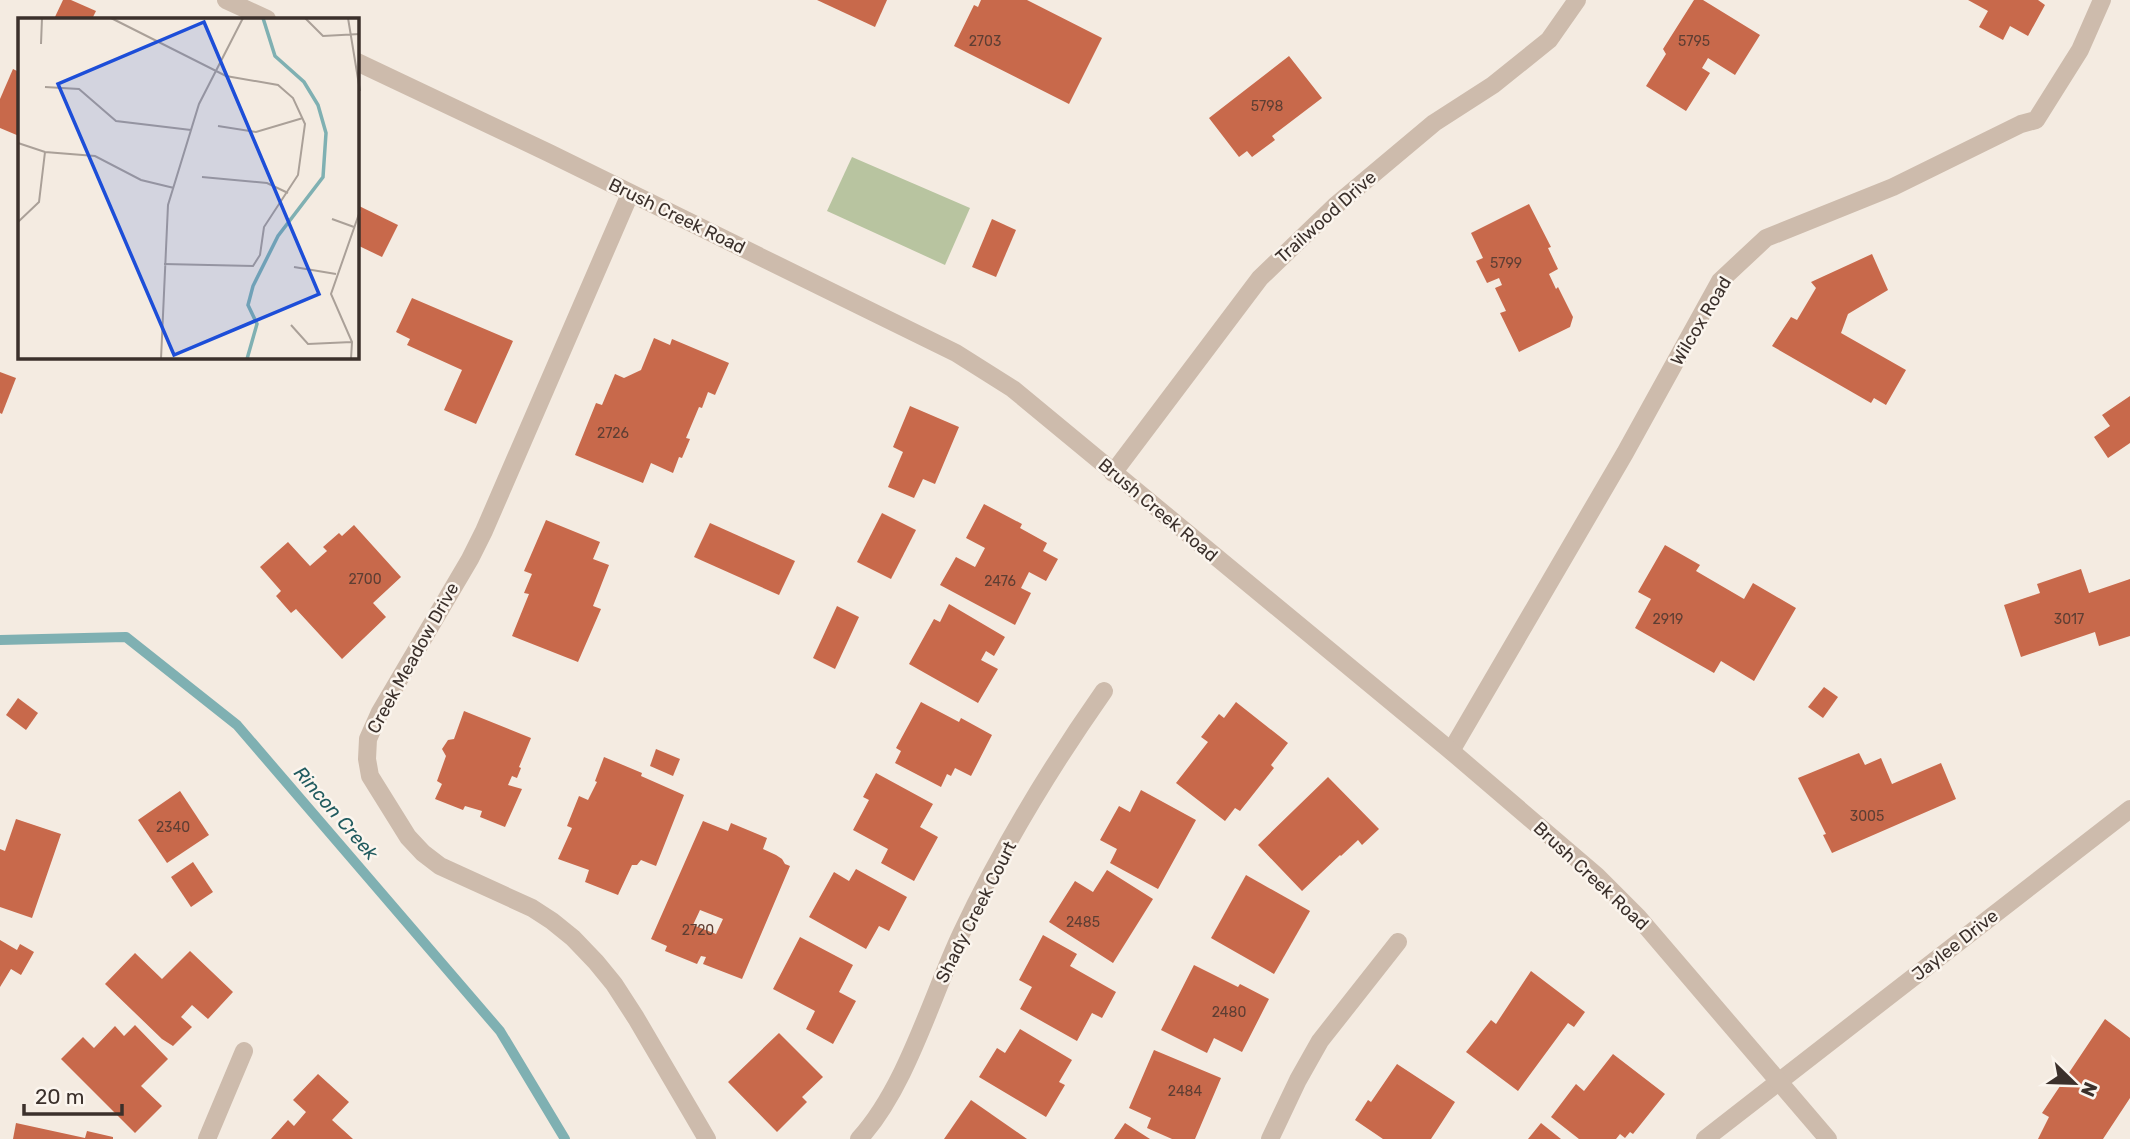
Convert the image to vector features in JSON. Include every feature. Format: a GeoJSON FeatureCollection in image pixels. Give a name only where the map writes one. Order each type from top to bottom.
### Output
{"type":"FeatureCollection","features":[{"type":"Feature","properties":{"kind":"street"},"geometry":{"type":"LineString","coordinates":[[226,0],[265,18]]}},
{"type":"Feature","properties":{"kind":"street","name":"Trailwood Drive"},"geometry":{"type":"LineString","coordinates":[[1113,473],[1260,278],[1335,206],[1434,123],[1493,85],[1549,40],[1577,0]]}},
{"type":"Feature","properties":{"kind":"street","name":"Wilcox Road"},"geometry":{"type":"LineString","coordinates":[[1451,751],[1625,453],[1720,281],[1766,238],[1893,187],[2021,124],[2036,120],[2080,50],[2102,0]]}},
{"type":"Feature","properties":{"kind":"street","name":"Brush Creek Road"},"geometry":{"type":"LineString","coordinates":[[359,63],[956,353],[1013,389],[1451,751],[1605,885],[1637,918],[1828,1139]]}},
{"type":"Feature","properties":{"kind":"street","name":"Creek Meadow Drive"},"geometry":{"type":"LineString","coordinates":[[630,194],[484,531],[380,712],[368,739],[367,758],[370,776],[408,837],[423,853],[440,866],[532,908],[573,938],[596,962],[636,1018],[707,1139]]}},
{"type":"Feature","properties":{"kind":"street","name":"Shady Creek Court"},"geometry":{"type":"LineString","coordinates":[[859,1139],[882,1108],[900,1076],[982,892],[1051,770],[1104,691]]}},
{"type":"Feature","properties":{"kind":"street","name":"Jaylee Drive"},"geometry":{"type":"LineString","coordinates":[[1779,1080],[2130,809]]}},
{"type":"Feature","properties":{"kind":"street"},"geometry":{"type":"LineString","coordinates":[[1270,1139],[1320,1041],[1398,942]]}},
{"type":"Feature","properties":{"kind":"street"},"geometry":{"type":"LineString","coordinates":[[207,1139],[244,1051]]}},
{"type":"Feature","properties":{"kind":"street"},"geometry":{"type":"LineString","coordinates":[[1705,1139],[1779,1080]]}},
{"type":"Feature","properties":{"kind":"green space"},"geometry":{"type":"Polygon","coordinates":[[[852,157],[970,208],[945,265],[827,211],[852,157]]]}},
{"type":"Feature","properties":{"kind":"building"},"geometry":{"type":"Polygon","coordinates":[[[63,0],[71,0],[96,11],[92,18],[54,18],[63,0]]]}},
{"type":"Feature","properties":{"kind":"building"},"geometry":{"type":"Polygon","coordinates":[[[817,0],[887,0],[875,27],[817,0]]]}},
{"type":"Feature","properties":{"kind":"building"},"geometry":{"type":"Polygon","coordinates":[[[981,0],[1027,0],[1102,38],[1069,104],[954,46],[974,5],[978,7],[981,0]]]}},
{"type":"Feature","properties":{"kind":"building"},"geometry":{"type":"Polygon","coordinates":[[[1694,0],[1703,0],[1760,35],[1735,75],[1708,58],[1702,68],[1710,73],[1686,111],[1646,86],[1666,54],[1663,49],[1694,0]]]}},
{"type":"Feature","properties":{"kind":"building"},"geometry":{"type":"Polygon","coordinates":[[[1968,0],[2038,0],[2045,5],[2028,36],[2010,26],[2003,40],[1979,27],[1988,11],[1968,0]]]}},
{"type":"Feature","properties":{"kind":"building"},"geometry":{"type":"Polygon","coordinates":[[[1289,56],[1322,98],[1272,136],[1275,140],[1252,157],[1247,151],[1239,157],[1209,118],[1289,56]]]}},
{"type":"Feature","properties":{"kind":"building"},"geometry":{"type":"Polygon","coordinates":[[[13,69],[18,72],[18,136],[0,128],[0,99],[13,69]]]}},
{"type":"Feature","properties":{"kind":"building"},"geometry":{"type":"Polygon","coordinates":[[[1529,204],[1551,247],[1548,248],[1558,269],[1549,274],[1573,317],[1570,327],[1519,352],[1500,313],[1506,311],[1495,288],[1502,285],[1499,278],[1487,283],[1476,261],[1483,258],[1471,233],[1529,204]]]}},
{"type":"Feature","properties":{"kind":"building"},"geometry":{"type":"Polygon","coordinates":[[[359,206],[398,225],[382,257],[359,246],[359,206]]]}},
{"type":"Feature","properties":{"kind":"building"},"geometry":{"type":"Polygon","coordinates":[[[992,219],[1016,230],[996,277],[972,267],[992,219]]]}},
{"type":"Feature","properties":{"kind":"building"},"geometry":{"type":"Polygon","coordinates":[[[1872,254],[1888,290],[1848,314],[1841,333],[1906,370],[1886,405],[1874,398],[1871,403],[1772,346],[1791,317],[1797,320],[1816,288],[1811,282],[1872,254]]]}},
{"type":"Feature","properties":{"kind":"building"},"geometry":{"type":"Polygon","coordinates":[[[412,298],[513,341],[476,424],[444,410],[462,370],[407,345],[410,339],[396,332],[412,298]]]}},
{"type":"Feature","properties":{"kind":"building"},"geometry":{"type":"Polygon","coordinates":[[[654,338],[670,345],[672,339],[729,363],[715,395],[708,392],[702,408],[699,407],[686,438],[690,439],[673,473],[651,463],[643,483],[575,455],[596,403],[602,405],[615,374],[624,378],[641,370],[654,338]]]}},
{"type":"Feature","properties":{"kind":"building"},"geometry":{"type":"Polygon","coordinates":[[[0,372],[16,378],[2,414],[0,413],[0,372]]]}},
{"type":"Feature","properties":{"kind":"building"},"geometry":{"type":"Polygon","coordinates":[[[2130,396],[2130,443],[2108,458],[2094,437],[2110,426],[2102,415],[2130,396]]]}},
{"type":"Feature","properties":{"kind":"building"},"geometry":{"type":"Polygon","coordinates":[[[910,406],[959,427],[935,484],[923,479],[914,498],[888,487],[903,452],[893,447],[910,406]]]}},
{"type":"Feature","properties":{"kind":"building"},"geometry":{"type":"Polygon","coordinates":[[[984,504],[1022,524],[1020,528],[1047,543],[1043,551],[1058,559],[1046,581],[1029,572],[1021,588],[1031,593],[1015,625],[940,585],[956,557],[975,567],[985,548],[966,538],[984,504]]]}},
{"type":"Feature","properties":{"kind":"building"},"geometry":{"type":"Polygon","coordinates":[[[882,513],[916,530],[891,579],[857,562],[882,513]]]}},
{"type":"Feature","properties":{"kind":"building"},"geometry":{"type":"Polygon","coordinates":[[[546,520],[600,542],[593,559],[609,565],[593,606],[601,609],[578,662],[512,636],[529,594],[524,593],[532,574],[524,571],[546,520]]]}},
{"type":"Feature","properties":{"kind":"building"},"geometry":{"type":"Polygon","coordinates":[[[710,523],[795,561],[779,595],[694,557],[710,523]]]}},
{"type":"Feature","properties":{"kind":"building"},"geometry":{"type":"Polygon","coordinates":[[[354,525],[401,577],[373,603],[386,617],[342,659],[296,609],[291,613],[276,596],[281,591],[260,567],[288,542],[310,566],[327,551],[323,547],[339,533],[342,536],[354,525]]]}},
{"type":"Feature","properties":{"kind":"building"},"geometry":{"type":"Polygon","coordinates":[[[1665,545],[1700,565],[1696,571],[1744,599],[1753,583],[1796,608],[1754,681],[1721,661],[1714,673],[1635,628],[1651,599],[1638,592],[1665,545]]]}},
{"type":"Feature","properties":{"kind":"building"},"geometry":{"type":"Polygon","coordinates":[[[2081,569],[2089,593],[2130,579],[2130,636],[2099,646],[2095,632],[2021,657],[2004,605],[2040,593],[2037,584],[2081,569]]]}},
{"type":"Feature","properties":{"kind":"building"},"geometry":{"type":"Polygon","coordinates":[[[949,604],[1005,637],[994,656],[986,651],[981,660],[998,669],[978,703],[909,664],[934,619],[940,622],[949,604]]]}},
{"type":"Feature","properties":{"kind":"building"},"geometry":{"type":"Polygon","coordinates":[[[837,606],[859,617],[835,669],[813,658],[837,606]]]}},
{"type":"Feature","properties":{"kind":"building"},"geometry":{"type":"Polygon","coordinates":[[[1824,687],[1838,697],[1823,718],[1808,707],[1824,687]]]}},
{"type":"Feature","properties":{"kind":"building"},"geometry":{"type":"Polygon","coordinates":[[[18,698],[38,713],[26,730],[6,715],[18,698]]]}},
{"type":"Feature","properties":{"kind":"building"},"geometry":{"type":"Polygon","coordinates":[[[921,702],[959,722],[961,718],[992,735],[971,776],[955,768],[951,776],[947,774],[941,787],[895,763],[901,751],[896,748],[921,702]]]}},
{"type":"Feature","properties":{"kind":"building"},"geometry":{"type":"Polygon","coordinates":[[[1236,702],[1288,743],[1271,765],[1274,768],[1240,811],[1235,808],[1225,821],[1176,783],[1208,742],[1201,737],[1219,714],[1224,718],[1236,702]]]}},
{"type":"Feature","properties":{"kind":"building"},"geometry":{"type":"Polygon","coordinates":[[[464,711],[531,738],[517,778],[512,776],[508,785],[522,789],[505,827],[480,817],[482,811],[465,806],[463,810],[435,799],[442,784],[437,781],[446,756],[442,749],[448,740],[454,739],[464,711]]]}},
{"type":"Feature","properties":{"kind":"building"},"geometry":{"type":"Polygon","coordinates":[[[656,749],[680,759],[673,776],[650,766],[656,749]]]}},
{"type":"Feature","properties":{"kind":"building"},"geometry":{"type":"Polygon","coordinates":[[[1859,753],[1865,765],[1881,758],[1892,784],[1941,763],[1956,799],[1832,853],[1823,835],[1826,834],[1798,778],[1859,753]]]}},
{"type":"Feature","properties":{"kind":"building"},"geometry":{"type":"Polygon","coordinates":[[[604,757],[684,795],[656,866],[641,860],[637,865],[632,865],[618,895],[585,882],[589,870],[558,859],[572,828],[567,826],[579,796],[588,800],[597,782],[595,781],[604,757]]]}},
{"type":"Feature","properties":{"kind":"building"},"geometry":{"type":"Polygon","coordinates":[[[876,773],[933,804],[920,827],[938,837],[914,881],[881,863],[888,849],[853,830],[869,800],[863,797],[876,773]]]}},
{"type":"Feature","properties":{"kind":"building"},"geometry":{"type":"Polygon","coordinates":[[[1328,777],[1379,829],[1362,845],[1358,840],[1302,891],[1258,845],[1328,777]]]}},
{"type":"Feature","properties":{"kind":"building"},"geometry":{"type":"Polygon","coordinates":[[[1141,790],[1196,820],[1158,889],[1110,863],[1117,849],[1100,840],[1119,806],[1130,812],[1141,790]]]}},
{"type":"Feature","properties":{"kind":"building"},"geometry":{"type":"Polygon","coordinates":[[[180,791],[209,835],[167,863],[138,820],[180,791]]]}},
{"type":"Feature","properties":{"kind":"building"},"geometry":{"type":"Polygon","coordinates":[[[16,819],[61,834],[32,918],[0,907],[0,849],[5,851],[16,819]]]}},
{"type":"Feature","properties":{"kind":"building"},"geometry":{"type":"Polygon","coordinates":[[[703,821],[728,831],[731,823],[767,838],[763,849],[790,866],[742,979],[703,964],[706,957],[701,956],[697,964],[665,951],[667,946],[651,939],[703,821]],[[700,910],[693,925],[716,934],[723,919],[700,910]]]}},
{"type":"Feature","properties":{"kind":"building"},"geometry":{"type":"Polygon","coordinates":[[[193,862],[213,892],[191,907],[171,877],[193,862]]]}},
{"type":"Feature","properties":{"kind":"building"},"geometry":{"type":"Polygon","coordinates":[[[856,869],[907,897],[889,931],[879,926],[866,949],[809,917],[834,872],[849,881],[856,869]]]}},
{"type":"Feature","properties":{"kind":"building"},"geometry":{"type":"Polygon","coordinates":[[[1107,870],[1153,899],[1113,963],[1049,922],[1075,881],[1093,892],[1107,870]]]}},
{"type":"Feature","properties":{"kind":"building"},"geometry":{"type":"Polygon","coordinates":[[[1246,875],[1310,911],[1274,974],[1211,938],[1246,875]]]}},
{"type":"Feature","properties":{"kind":"building"},"geometry":{"type":"Polygon","coordinates":[[[1043,935],[1077,954],[1070,966],[1116,992],[1102,1018],[1092,1013],[1077,1041],[1020,1009],[1032,987],[1019,980],[1043,935]]]}},
{"type":"Feature","properties":{"kind":"building"},"geometry":{"type":"Polygon","coordinates":[[[800,937],[853,965],[839,992],[856,1001],[833,1044],[806,1029],[815,1011],[773,989],[800,937]]]}},
{"type":"Feature","properties":{"kind":"building"},"geometry":{"type":"Polygon","coordinates":[[[0,940],[17,950],[20,944],[34,952],[21,975],[11,969],[0,987],[0,940]]]}},
{"type":"Feature","properties":{"kind":"building"},"geometry":{"type":"Polygon","coordinates":[[[190,951],[233,992],[208,1019],[192,1005],[181,1017],[192,1027],[173,1046],[162,1039],[105,984],[135,953],[162,979],[190,951]]]}},
{"type":"Feature","properties":{"kind":"building"},"geometry":{"type":"Polygon","coordinates":[[[1194,965],[1269,999],[1242,1052],[1214,1038],[1207,1053],[1161,1030],[1194,965]]]}},
{"type":"Feature","properties":{"kind":"building"},"geometry":{"type":"Polygon","coordinates":[[[1531,971],[1585,1012],[1574,1027],[1568,1023],[1518,1091],[1466,1052],[1491,1020],[1496,1024],[1531,971]]]}},
{"type":"Feature","properties":{"kind":"building"},"geometry":{"type":"Polygon","coordinates":[[[2105,1019],[2130,1038],[2130,1098],[2103,1139],[2038,1139],[2049,1117],[2042,1113],[2105,1019]]]}},
{"type":"Feature","properties":{"kind":"building"},"geometry":{"type":"Polygon","coordinates":[[[135,1025],[168,1059],[141,1086],[162,1106],[135,1133],[61,1059],[83,1037],[94,1048],[115,1026],[124,1036],[135,1025]]]}},
{"type":"Feature","properties":{"kind":"building"},"geometry":{"type":"Polygon","coordinates":[[[1020,1029],[1072,1060],[1059,1082],[1065,1085],[1046,1117],[979,1077],[997,1048],[1005,1053],[1020,1029]]]}},
{"type":"Feature","properties":{"kind":"building"},"geometry":{"type":"Polygon","coordinates":[[[779,1033],[823,1077],[802,1097],[807,1102],[777,1132],[728,1082],[779,1033]]]}},
{"type":"Feature","properties":{"kind":"building"},"geometry":{"type":"Polygon","coordinates":[[[1154,1050],[1221,1078],[1195,1139],[1172,1139],[1147,1128],[1151,1118],[1129,1108],[1154,1050]]]}},
{"type":"Feature","properties":{"kind":"building"},"geometry":{"type":"Polygon","coordinates":[[[1613,1054],[1665,1094],[1633,1134],[1630,1132],[1625,1138],[1620,1134],[1616,1139],[1579,1139],[1551,1117],[1576,1084],[1584,1091],[1613,1054]]]}},
{"type":"Feature","properties":{"kind":"building"},"geometry":{"type":"Polygon","coordinates":[[[1397,1064],[1455,1102],[1431,1139],[1383,1139],[1355,1120],[1397,1064]]]}},
{"type":"Feature","properties":{"kind":"building"},"geometry":{"type":"Polygon","coordinates":[[[318,1074],[349,1102],[332,1120],[353,1139],[271,1139],[288,1120],[294,1126],[306,1112],[293,1100],[318,1074]]]}},
{"type":"Feature","properties":{"kind":"building"},"geometry":{"type":"Polygon","coordinates":[[[971,1100],[1027,1139],[944,1139],[971,1100]]]}},
{"type":"Feature","properties":{"kind":"building"},"geometry":{"type":"Polygon","coordinates":[[[16,1123],[85,1138],[87,1131],[113,1139],[13,1139],[16,1123]]]}},
{"type":"Feature","properties":{"kind":"building"},"geometry":{"type":"Polygon","coordinates":[[[1125,1123],[1150,1139],[1114,1139],[1125,1123]]]}},
{"type":"Feature","properties":{"kind":"building"},"geometry":{"type":"Polygon","coordinates":[[[1541,1123],[1561,1139],[1528,1139],[1541,1123]]]}},
{"type":"Feature","properties":{"kind":"waterway","name":"Rincon Creek"},"geometry":{"type":"LineString","coordinates":[[0,640],[126,637],[237,725],[500,1031],[565,1139]]}}]}
